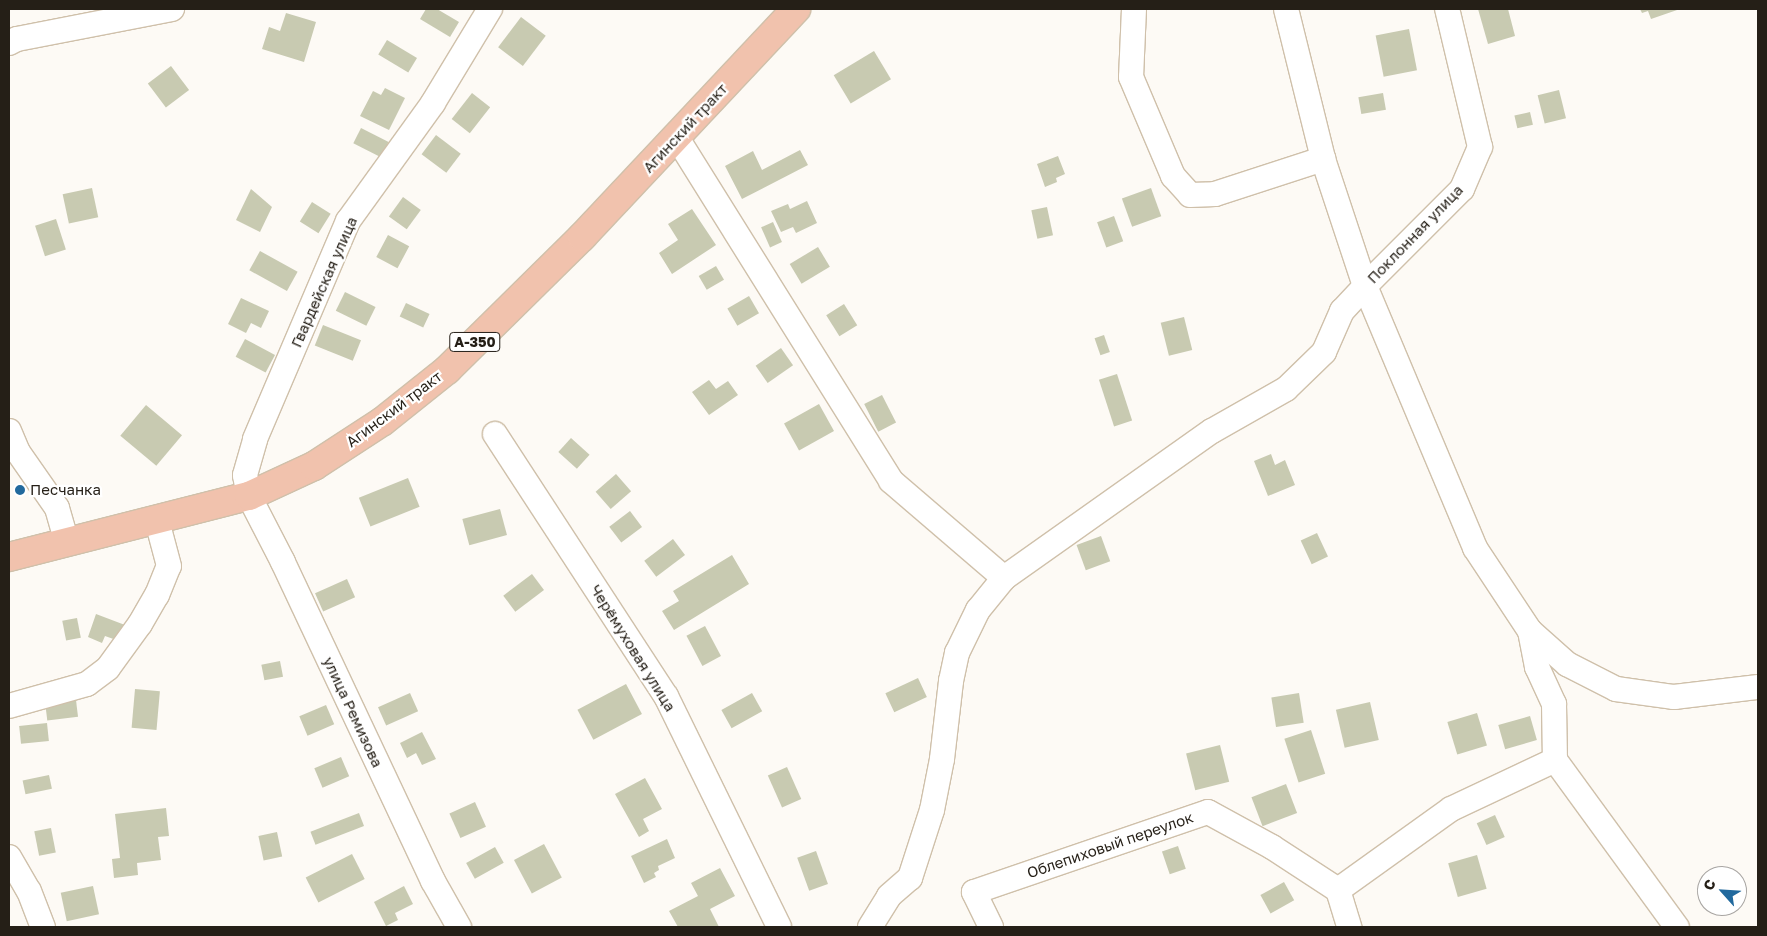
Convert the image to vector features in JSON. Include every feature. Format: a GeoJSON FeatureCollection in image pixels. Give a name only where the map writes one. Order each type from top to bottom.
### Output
{"type":"FeatureCollection","features":[{"type":"Feature","properties":{"kind":"highway","name":"Агинский тракт"},"geometry":{"type":"LineString","coordinates":[[9,557],[157,521],[249,496],[314,466],[383,421],[447,370],[582,237],[677,138],[796,9]]}},
{"type":"Feature","properties":{"kind":"street"},"geometry":{"type":"LineString","coordinates":[[9,43],[17,39],[172,9]]}},
{"type":"Feature","properties":{"kind":"street","name":"Гвардейская улица"},"geometry":{"type":"LineString","coordinates":[[249,496],[245,475],[255,439],[348,221],[433,103],[490,9]]}},
{"type":"Feature","properties":{"kind":"street"},"geometry":{"type":"LineString","coordinates":[[1134,9],[1131,77],[1173,176],[1190,195],[1215,194],[1323,159]]}},
{"type":"Feature","properties":{"kind":"street"},"geometry":{"type":"LineString","coordinates":[[1286,9],[1323,159],[1365,286],[1475,548],[1530,631],[1567,664],[1616,688],[1674,697],[1758,687]]}},
{"type":"Feature","properties":{"kind":"street","name":"Поклонная улица"},"geometry":{"type":"LineString","coordinates":[[870,927],[889,896],[910,878],[932,810],[939,776],[957,653],[978,610],[1004,578],[1212,431],[1286,388],[1324,352],[1342,311],[1462,188],[1480,147],[1447,9]]}},
{"type":"Feature","properties":{"kind":"street"},"geometry":{"type":"LineString","coordinates":[[677,138],[891,481],[1004,578]]}},
{"type":"Feature","properties":{"kind":"street"},"geometry":{"type":"LineString","coordinates":[[9,431],[18,452],[57,508],[67,542]]}},
{"type":"Feature","properties":{"kind":"street","name":"Черёмуховая улица"},"geometry":{"type":"LineString","coordinates":[[495,434],[666,696],[779,927]]}},
{"type":"Feature","properties":{"kind":"street","name":"улица Ремизова"},"geometry":{"type":"LineString","coordinates":[[249,496],[283,562],[433,881],[460,927]]}},
{"type":"Feature","properties":{"kind":"street"},"geometry":{"type":"LineString","coordinates":[[9,706],[87,684],[108,668],[140,624],[157,595],[169,566],[157,521]]}},
{"type":"Feature","properties":{"kind":"street"},"geometry":{"type":"LineString","coordinates":[[1530,631],[1538,668],[1554,704],[1555,760],[1677,927]]}},
{"type":"Feature","properties":{"kind":"street"},"geometry":{"type":"LineString","coordinates":[[1348,927],[1338,890],[1452,809],[1555,760]]}},
{"type":"Feature","properties":{"kind":"street","name":"Облепиховый переулок"},"geometry":{"type":"LineString","coordinates":[[991,927],[974,892],[1208,812],[1272,847],[1338,890]]}},
{"type":"Feature","properties":{"kind":"street"},"geometry":{"type":"LineString","coordinates":[[9,857],[29,892],[43,927]]}},
{"type":"Feature","properties":{"kind":"building"},"geometry":{"type":"Polygon","coordinates":[[[426,9],[437,9],[459,22],[450,37],[420,19],[426,9]]]}},
{"type":"Feature","properties":{"kind":"building"},"geometry":{"type":"Polygon","coordinates":[[[1478,9],[1508,9],[1515,36],[1488,44],[1478,9]]]}},
{"type":"Feature","properties":{"kind":"building"},"geometry":{"type":"Polygon","coordinates":[[[1640,9],[1680,9],[1651,19],[1648,11],[1642,13],[1640,9]]]}},
{"type":"Feature","properties":{"kind":"building"},"geometry":{"type":"Polygon","coordinates":[[[286,13],[316,22],[304,62],[262,49],[269,27],[280,31],[286,13]]]}},
{"type":"Feature","properties":{"kind":"building"},"geometry":{"type":"Polygon","coordinates":[[[521,17],[546,36],[523,66],[498,47],[521,17]]]}},
{"type":"Feature","properties":{"kind":"building"},"geometry":{"type":"Polygon","coordinates":[[[1409,29],[1417,70],[1384,77],[1376,35],[1409,29]]]}},
{"type":"Feature","properties":{"kind":"building"},"geometry":{"type":"Polygon","coordinates":[[[387,40],[417,58],[408,73],[378,55],[387,40]]]}},
{"type":"Feature","properties":{"kind":"building"},"geometry":{"type":"Polygon","coordinates":[[[874,51],[891,79],[851,103],[834,75],[874,51]]]}},
{"type":"Feature","properties":{"kind":"building"},"geometry":{"type":"Polygon","coordinates":[[[171,66],[189,90],[166,107],[148,83],[171,66]]]}},
{"type":"Feature","properties":{"kind":"building"},"geometry":{"type":"Polygon","coordinates":[[[385,88],[405,98],[389,130],[360,116],[373,91],[381,95],[385,88]]]}},
{"type":"Feature","properties":{"kind":"building"},"geometry":{"type":"Polygon","coordinates":[[[1559,90],[1566,118],[1545,123],[1538,95],[1559,90]]]}},
{"type":"Feature","properties":{"kind":"building"},"geometry":{"type":"Polygon","coordinates":[[[472,93],[490,107],[470,133],[452,119],[472,93]]]}},
{"type":"Feature","properties":{"kind":"building"},"geometry":{"type":"Polygon","coordinates":[[[1383,93],[1386,110],[1361,114],[1358,97],[1383,93]]]}},
{"type":"Feature","properties":{"kind":"building"},"geometry":{"type":"Polygon","coordinates":[[[1530,112],[1533,125],[1517,128],[1514,116],[1530,112]]]}},
{"type":"Feature","properties":{"kind":"building"},"geometry":{"type":"Polygon","coordinates":[[[361,128],[389,142],[381,157],[353,143],[361,128]]]}},
{"type":"Feature","properties":{"kind":"building"},"geometry":{"type":"Polygon","coordinates":[[[436,135],[461,154],[446,173],[422,154],[436,135]]]}},
{"type":"Feature","properties":{"kind":"building"},"geometry":{"type":"Polygon","coordinates":[[[800,150],[808,165],[742,199],[725,166],[753,151],[762,170],[800,150]]]}},
{"type":"Feature","properties":{"kind":"building"},"geometry":{"type":"Polygon","coordinates":[[[1058,156],[1065,174],[1056,178],[1057,182],[1045,187],[1037,164],[1058,156]]]}},
{"type":"Feature","properties":{"kind":"building"},"geometry":{"type":"Polygon","coordinates":[[[92,188],[98,217],[69,224],[63,194],[92,188]]]}},
{"type":"Feature","properties":{"kind":"building"},"geometry":{"type":"Polygon","coordinates":[[[1151,188],[1161,216],[1132,227],[1122,199],[1151,188]]]}},
{"type":"Feature","properties":{"kind":"building"},"geometry":{"type":"Polygon","coordinates":[[[251,189],[272,207],[260,232],[236,220],[251,189]]]}},
{"type":"Feature","properties":{"kind":"building"},"geometry":{"type":"Polygon","coordinates":[[[403,197],[421,210],[407,229],[389,216],[403,197]]]}},
{"type":"Feature","properties":{"kind":"building"},"geometry":{"type":"Polygon","coordinates":[[[807,201],[817,223],[796,233],[793,227],[781,232],[771,211],[788,204],[790,209],[807,201]]]}},
{"type":"Feature","properties":{"kind":"building"},"geometry":{"type":"Polygon","coordinates":[[[312,202],[331,214],[318,233],[300,222],[312,202]]]}},
{"type":"Feature","properties":{"kind":"building"},"geometry":{"type":"Polygon","coordinates":[[[1047,207],[1053,235],[1037,239],[1031,210],[1047,207]]]}},
{"type":"Feature","properties":{"kind":"building"},"geometry":{"type":"Polygon","coordinates":[[[692,209],[716,245],[672,274],[659,253],[678,240],[668,224],[692,209]]]}},
{"type":"Feature","properties":{"kind":"building"},"geometry":{"type":"Polygon","coordinates":[[[1114,216],[1123,241],[1106,248],[1097,222],[1114,216]]]}},
{"type":"Feature","properties":{"kind":"building"},"geometry":{"type":"Polygon","coordinates":[[[56,219],[66,249],[45,256],[35,226],[56,219]]]}},
{"type":"Feature","properties":{"kind":"building"},"geometry":{"type":"Polygon","coordinates":[[[773,222],[782,242],[770,247],[761,227],[773,222]]]}},
{"type":"Feature","properties":{"kind":"building"},"geometry":{"type":"Polygon","coordinates":[[[388,235],[409,246],[397,268],[376,257],[388,235]]]}},
{"type":"Feature","properties":{"kind":"building"},"geometry":{"type":"Polygon","coordinates":[[[818,247],[830,267],[802,284],[790,264],[818,247]]]}},
{"type":"Feature","properties":{"kind":"building"},"geometry":{"type":"Polygon","coordinates":[[[260,251],[298,272],[287,291],[249,270],[260,251]]]}},
{"type":"Feature","properties":{"kind":"building"},"geometry":{"type":"Polygon","coordinates":[[[716,266],[724,280],[707,290],[699,276],[716,266]]]}},
{"type":"Feature","properties":{"kind":"building"},"geometry":{"type":"Polygon","coordinates":[[[345,292],[376,307],[366,326],[336,311],[345,292]]]}},
{"type":"Feature","properties":{"kind":"building"},"geometry":{"type":"Polygon","coordinates":[[[749,296],[759,313],[737,326],[727,308],[749,296]]]}},
{"type":"Feature","properties":{"kind":"building"},"geometry":{"type":"Polygon","coordinates":[[[241,298],[269,311],[261,328],[251,323],[246,333],[228,324],[241,298]]]}},
{"type":"Feature","properties":{"kind":"building"},"geometry":{"type":"Polygon","coordinates":[[[406,303],[430,314],[423,328],[400,317],[406,303]]]}},
{"type":"Feature","properties":{"kind":"building"},"geometry":{"type":"Polygon","coordinates":[[[844,304],[857,325],[839,336],[826,315],[844,304]]]}},
{"type":"Feature","properties":{"kind":"building"},"geometry":{"type":"Polygon","coordinates":[[[1184,317],[1192,350],[1169,356],[1161,323],[1184,317]]]}},
{"type":"Feature","properties":{"kind":"building"},"geometry":{"type":"Polygon","coordinates":[[[323,325],[361,340],[353,361],[315,345],[323,325]]]}},
{"type":"Feature","properties":{"kind":"building"},"geometry":{"type":"Polygon","coordinates":[[[1104,335],[1110,352],[1100,355],[1095,338],[1104,335]]]}},
{"type":"Feature","properties":{"kind":"building"},"geometry":{"type":"Polygon","coordinates":[[[245,339],[275,355],[266,373],[236,357],[245,339]]]}},
{"type":"Feature","properties":{"kind":"building"},"geometry":{"type":"Polygon","coordinates":[[[781,348],[793,365],[768,383],[756,366],[781,348]]]}},
{"type":"Feature","properties":{"kind":"building"},"geometry":{"type":"Polygon","coordinates":[[[1117,374],[1132,421],[1114,426],[1099,380],[1117,374]]]}},
{"type":"Feature","properties":{"kind":"building"},"geometry":{"type":"Polygon","coordinates":[[[709,380],[716,389],[728,381],[738,395],[709,415],[692,392],[709,380]]]}},
{"type":"Feature","properties":{"kind":"building"},"geometry":{"type":"Polygon","coordinates":[[[882,395],[896,423],[878,432],[864,404],[882,395]]]}},
{"type":"Feature","properties":{"kind":"building"},"geometry":{"type":"Polygon","coordinates":[[[819,404],[834,431],[799,451],[784,423],[819,404]]]}},
{"type":"Feature","properties":{"kind":"building"},"geometry":{"type":"Polygon","coordinates":[[[146,405],[182,435],[156,466],[120,436],[146,405]]]}},
{"type":"Feature","properties":{"kind":"building"},"geometry":{"type":"Polygon","coordinates":[[[571,438],[590,455],[577,469],[558,452],[571,438]]]}},
{"type":"Feature","properties":{"kind":"building"},"geometry":{"type":"Polygon","coordinates":[[[1271,454],[1275,465],[1285,460],[1295,485],[1268,496],[1254,461],[1271,454]]]}},
{"type":"Feature","properties":{"kind":"building"},"geometry":{"type":"Polygon","coordinates":[[[616,474],[631,491],[611,509],[596,492],[616,474]]]}},
{"type":"Feature","properties":{"kind":"building"},"geometry":{"type":"Polygon","coordinates":[[[408,478],[420,507],[370,527],[359,498],[408,478]]]}},
{"type":"Feature","properties":{"kind":"building"},"geometry":{"type":"Polygon","coordinates":[[[500,509],[507,535],[469,545],[462,519],[500,509]]]}},
{"type":"Feature","properties":{"kind":"building"},"geometry":{"type":"Polygon","coordinates":[[[630,511],[642,527],[621,543],[609,527],[630,511]]]}},
{"type":"Feature","properties":{"kind":"building"},"geometry":{"type":"Polygon","coordinates":[[[1317,533],[1328,557],[1312,564],[1301,541],[1317,533]]]}},
{"type":"Feature","properties":{"kind":"building"},"geometry":{"type":"Polygon","coordinates":[[[1101,536],[1110,561],[1086,570],[1077,545],[1101,536]]]}},
{"type":"Feature","properties":{"kind":"building"},"geometry":{"type":"Polygon","coordinates":[[[673,539],[685,555],[656,577],[644,561],[673,539]]]}},
{"type":"Feature","properties":{"kind":"building"},"geometry":{"type":"Polygon","coordinates":[[[732,555],[749,584],[674,630],[662,611],[679,601],[673,591],[732,555]]]}},
{"type":"Feature","properties":{"kind":"building"},"geometry":{"type":"Polygon","coordinates":[[[532,574],[544,590],[515,612],[503,596],[532,574]]]}},
{"type":"Feature","properties":{"kind":"building"},"geometry":{"type":"Polygon","coordinates":[[[347,579],[355,597],[323,612],[315,593],[347,579]]]}},
{"type":"Feature","properties":{"kind":"building"},"geometry":{"type":"Polygon","coordinates":[[[96,614],[125,625],[119,641],[105,636],[102,643],[88,637],[96,614]]]}},
{"type":"Feature","properties":{"kind":"building"},"geometry":{"type":"Polygon","coordinates":[[[77,618],[81,638],[66,640],[62,621],[77,618]]]}},
{"type":"Feature","properties":{"kind":"building"},"geometry":{"type":"Polygon","coordinates":[[[705,626],[721,656],[702,666],[686,636],[705,626]]]}},
{"type":"Feature","properties":{"kind":"building"},"geometry":{"type":"Polygon","coordinates":[[[280,661],[283,677],[264,680],[261,665],[280,661]]]}},
{"type":"Feature","properties":{"kind":"building"},"geometry":{"type":"Polygon","coordinates":[[[918,678],[927,697],[894,712],[885,693],[918,678]]]}},
{"type":"Feature","properties":{"kind":"building"},"geometry":{"type":"Polygon","coordinates":[[[626,684],[642,714],[593,740],[577,710],[626,684]]]}},
{"type":"Feature","properties":{"kind":"building"},"geometry":{"type":"Polygon","coordinates":[[[135,689],[160,691],[157,730],[132,728],[135,689]]]}},
{"type":"Feature","properties":{"kind":"building"},"geometry":{"type":"Polygon","coordinates":[[[75,692],[78,717],[47,721],[44,696],[75,692]]]}},
{"type":"Feature","properties":{"kind":"building"},"geometry":{"type":"Polygon","coordinates":[[[410,693],[418,711],[386,726],[378,707],[410,693]]]}},
{"type":"Feature","properties":{"kind":"building"},"geometry":{"type":"Polygon","coordinates":[[[752,693],[762,711],[732,728],[721,710],[752,693]]]}},
{"type":"Feature","properties":{"kind":"building"},"geometry":{"type":"Polygon","coordinates":[[[1299,693],[1304,723],[1276,727],[1271,697],[1299,693]]]}},
{"type":"Feature","properties":{"kind":"building"},"geometry":{"type":"Polygon","coordinates":[[[1370,702],[1379,740],[1345,748],[1336,710],[1370,702]]]}},
{"type":"Feature","properties":{"kind":"building"},"geometry":{"type":"Polygon","coordinates":[[[326,705],[334,724],[308,736],[299,716],[326,705]]]}},
{"type":"Feature","properties":{"kind":"building"},"geometry":{"type":"Polygon","coordinates":[[[1477,713],[1487,746],[1457,755],[1447,722],[1477,713]]]}},
{"type":"Feature","properties":{"kind":"building"},"geometry":{"type":"Polygon","coordinates":[[[1530,716],[1537,740],[1505,749],[1498,725],[1530,716]]]}},
{"type":"Feature","properties":{"kind":"building"},"geometry":{"type":"Polygon","coordinates":[[[47,723],[49,741],[21,744],[19,726],[47,723]]]}},
{"type":"Feature","properties":{"kind":"building"},"geometry":{"type":"Polygon","coordinates":[[[1311,730],[1325,774],[1299,782],[1284,739],[1311,730]]]}},
{"type":"Feature","properties":{"kind":"building"},"geometry":{"type":"Polygon","coordinates":[[[422,732],[436,759],[422,765],[416,753],[407,758],[400,743],[422,732]]]}},
{"type":"Feature","properties":{"kind":"building"},"geometry":{"type":"Polygon","coordinates":[[[1220,745],[1229,782],[1195,790],[1186,753],[1220,745]]]}},
{"type":"Feature","properties":{"kind":"building"},"geometry":{"type":"Polygon","coordinates":[[[341,757],[349,776],[323,788],[314,768],[341,757]]]}},
{"type":"Feature","properties":{"kind":"building"},"geometry":{"type":"Polygon","coordinates":[[[787,767],[801,799],[782,808],[768,776],[787,767]]]}},
{"type":"Feature","properties":{"kind":"building"},"geometry":{"type":"Polygon","coordinates":[[[49,775],[52,789],[26,794],[23,781],[49,775]]]}},
{"type":"Feature","properties":{"kind":"building"},"geometry":{"type":"Polygon","coordinates":[[[645,778],[662,809],[643,819],[649,831],[639,837],[615,794],[645,778]]]}},
{"type":"Feature","properties":{"kind":"building"},"geometry":{"type":"Polygon","coordinates":[[[1286,784],[1297,813],[1263,826],[1251,797],[1286,784]]]}},
{"type":"Feature","properties":{"kind":"building"},"geometry":{"type":"Polygon","coordinates":[[[475,802],[486,827],[460,838],[449,813],[475,802]]]}},
{"type":"Feature","properties":{"kind":"building"},"geometry":{"type":"Polygon","coordinates":[[[166,808],[169,836],[158,837],[161,860],[137,863],[138,875],[114,878],[112,859],[120,858],[115,814],[166,808]]]}},
{"type":"Feature","properties":{"kind":"building"},"geometry":{"type":"Polygon","coordinates":[[[359,813],[364,826],[315,845],[310,832],[359,813]]]}},
{"type":"Feature","properties":{"kind":"building"},"geometry":{"type":"Polygon","coordinates":[[[1495,815],[1505,837],[1486,845],[1477,823],[1495,815]]]}},
{"type":"Feature","properties":{"kind":"building"},"geometry":{"type":"Polygon","coordinates":[[[51,828],[56,853],[39,856],[34,831],[51,828]]]}},
{"type":"Feature","properties":{"kind":"building"},"geometry":{"type":"Polygon","coordinates":[[[277,832],[282,856],[264,860],[258,836],[277,832]]]}},
{"type":"Feature","properties":{"kind":"building"},"geometry":{"type":"Polygon","coordinates":[[[667,839],[675,858],[658,866],[659,870],[654,873],[656,877],[644,883],[631,856],[667,839]]]}},
{"type":"Feature","properties":{"kind":"building"},"geometry":{"type":"Polygon","coordinates":[[[544,844],[562,878],[532,894],[514,860],[544,844]]]}},
{"type":"Feature","properties":{"kind":"building"},"geometry":{"type":"Polygon","coordinates":[[[1178,846],[1186,869],[1170,874],[1162,852],[1178,846]]]}},
{"type":"Feature","properties":{"kind":"building"},"geometry":{"type":"Polygon","coordinates":[[[495,847],[504,863],[475,879],[466,863],[495,847]]]}},
{"type":"Feature","properties":{"kind":"building"},"geometry":{"type":"Polygon","coordinates":[[[816,851],[828,884],[809,891],[797,858],[816,851]]]}},
{"type":"Feature","properties":{"kind":"building"},"geometry":{"type":"Polygon","coordinates":[[[352,854],[365,879],[318,903],[306,878],[352,854]]]}},
{"type":"Feature","properties":{"kind":"building"},"geometry":{"type":"Polygon","coordinates":[[[1477,855],[1487,889],[1458,897],[1448,863],[1477,855]]]}},
{"type":"Feature","properties":{"kind":"building"},"geometry":{"type":"Polygon","coordinates":[[[720,868],[735,896],[710,909],[719,927],[678,927],[669,911],[698,896],[691,883],[720,868]]]}},
{"type":"Feature","properties":{"kind":"building"},"geometry":{"type":"Polygon","coordinates":[[[1284,882],[1294,900],[1271,913],[1260,895],[1284,882]]]}},
{"type":"Feature","properties":{"kind":"building"},"geometry":{"type":"Polygon","coordinates":[[[93,886],[99,914],[67,921],[61,893],[93,886]]]}},
{"type":"Feature","properties":{"kind":"building"},"geometry":{"type":"Polygon","coordinates":[[[404,886],[413,904],[395,913],[398,920],[386,926],[374,902],[404,886]]]}},
{"type":"Feature","properties":{"kind":"place","name":"Песчанка"},"geometry":{"type":"Point","coordinates":[20,490]}}]}
